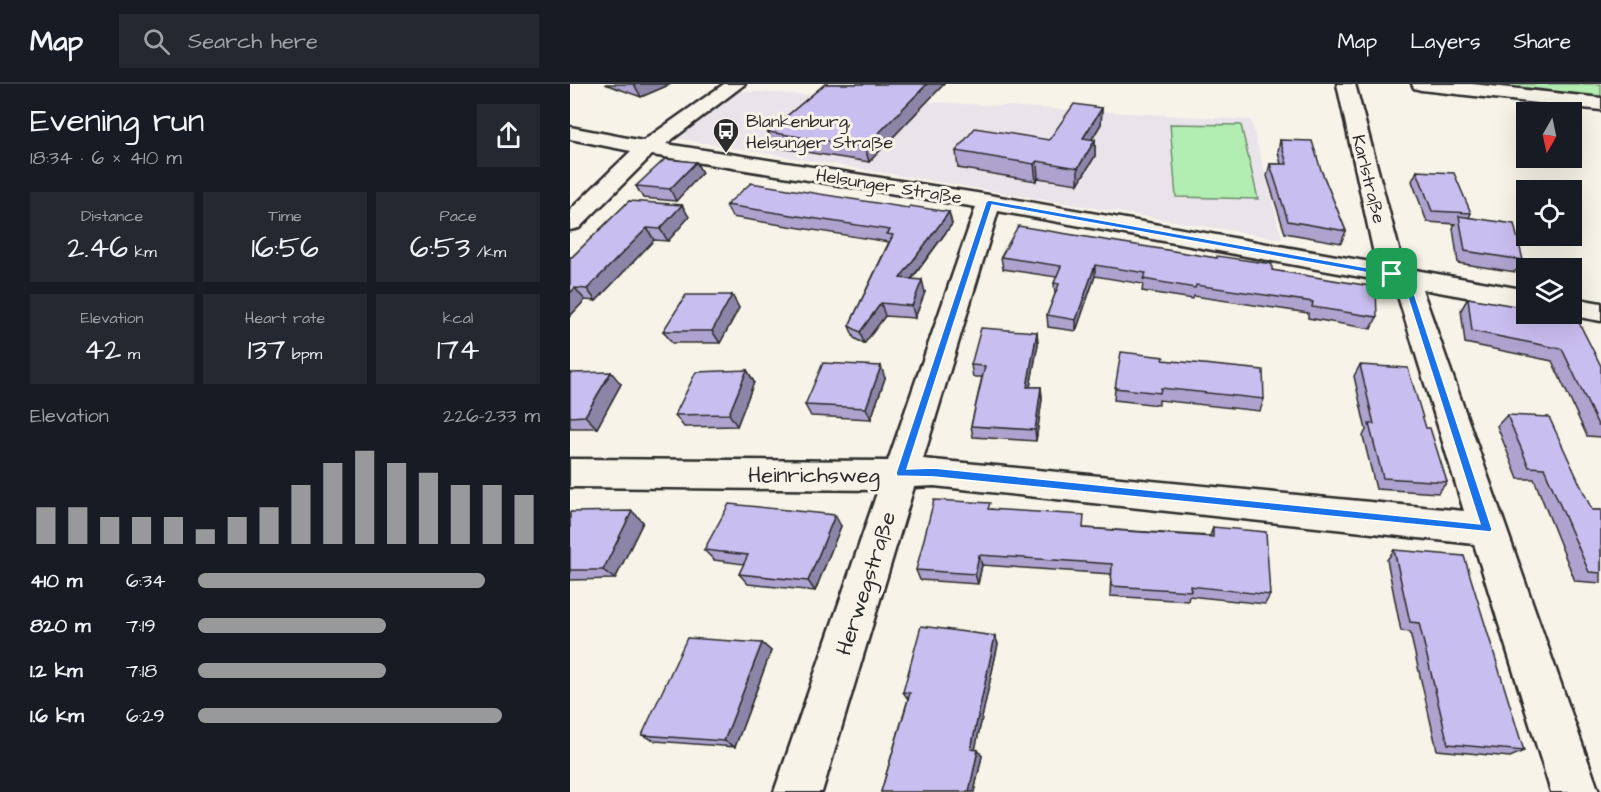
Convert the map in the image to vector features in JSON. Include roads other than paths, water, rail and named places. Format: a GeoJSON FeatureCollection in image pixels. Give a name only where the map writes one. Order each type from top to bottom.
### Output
{"type":"FeatureCollection","features":[{"type":"Feature","properties":{"kind":"street"},"geometry":{"type":"LineString","coordinates":[[570,223],[647,148],[736,84]]}},
{"type":"Feature","properties":{"kind":"street","name":"Karlstraße"},"geometry":{"type":"LineString","coordinates":[[1346,84],[1399,275],[1575,792]]}},
{"type":"Feature","properties":{"kind":"street"},"geometry":{"type":"LineString","coordinates":[[1421,84],[1601,104]]}},
{"type":"Feature","properties":{"kind":"street","name":"Helsunger Straße"},"geometry":{"type":"LineString","coordinates":[[570,133],[647,148],[989,202],[1516,296]]}},
{"type":"Feature","properties":{"kind":"street","name":"Herwegstraße"},"geometry":{"type":"LineString","coordinates":[[798,792],[989,202]]}},
{"type":"Feature","properties":{"kind":"street"},"geometry":{"type":"LineString","coordinates":[[1582,309],[1601,312]]}},
{"type":"Feature","properties":{"kind":"street","name":"Heinrichsweg"},"geometry":{"type":"LineString","coordinates":[[570,473],[867,476],[934,472],[1487,529]]}},
{"type":"Feature","properties":{"kind":"place","name":"Blankenburg, Helsunger Straße"},"geometry":{"type":"Point","coordinates":[726,154]}}]}
